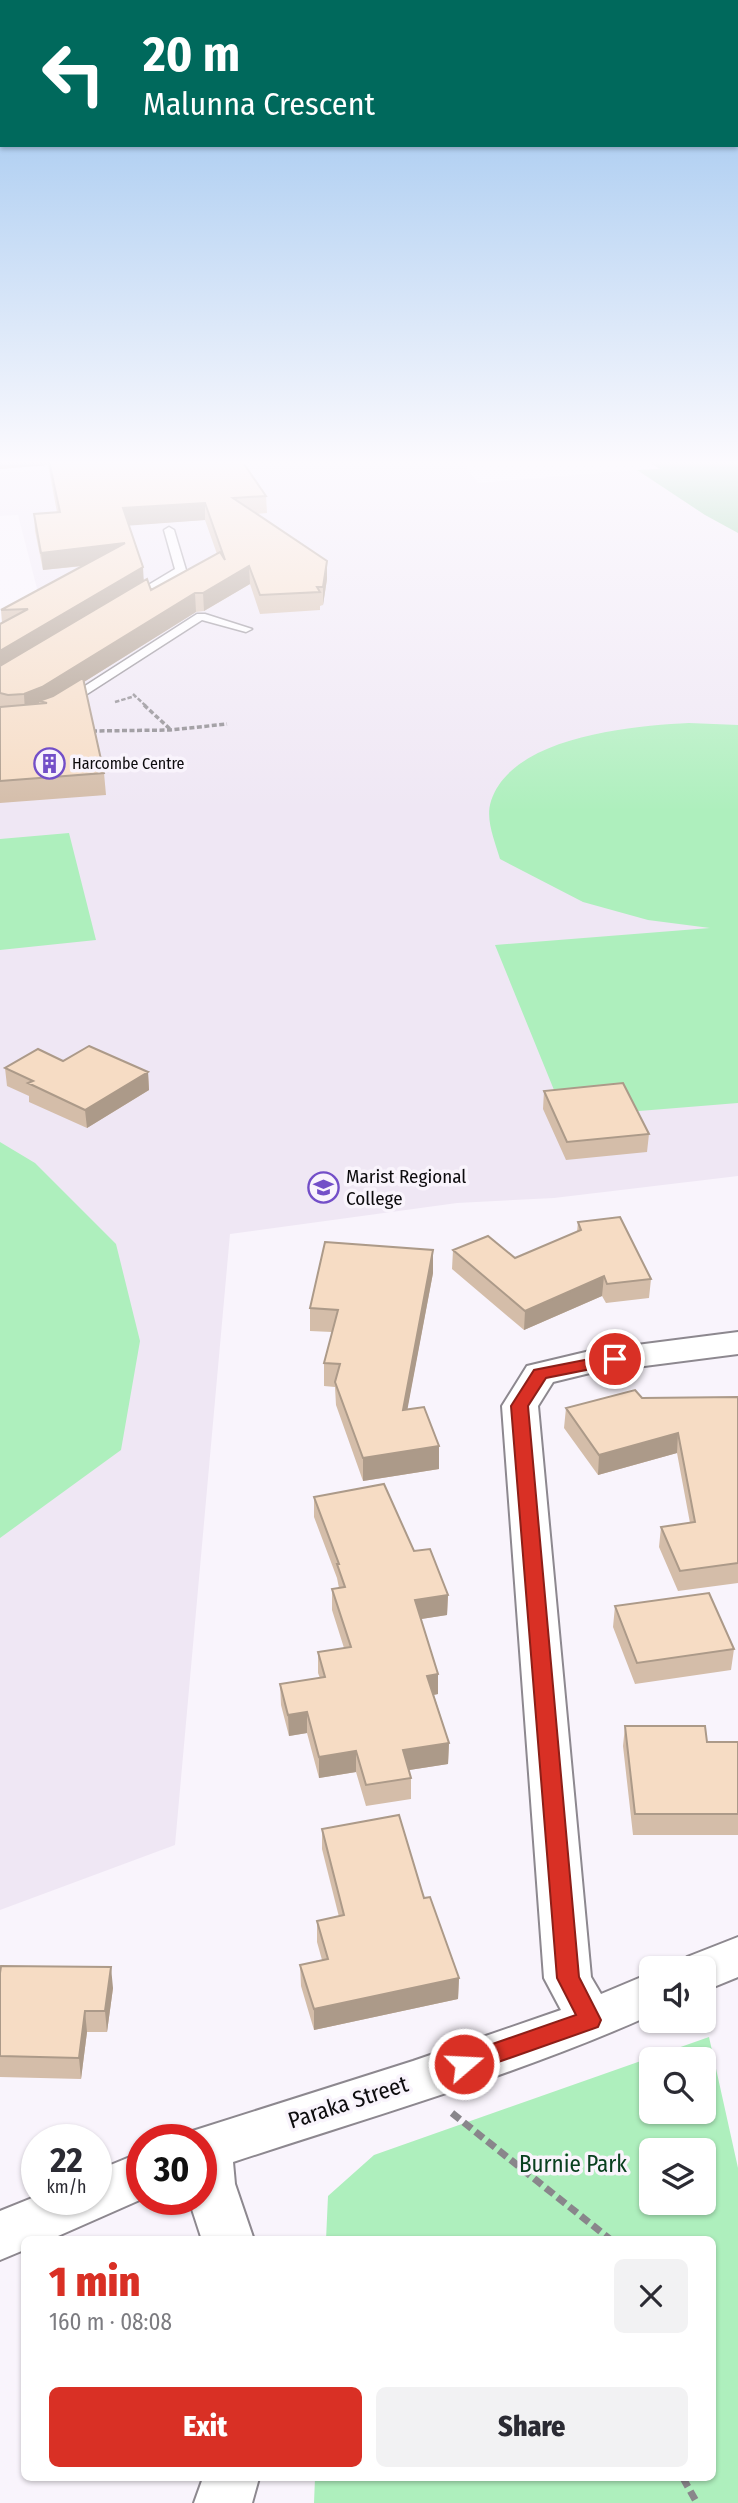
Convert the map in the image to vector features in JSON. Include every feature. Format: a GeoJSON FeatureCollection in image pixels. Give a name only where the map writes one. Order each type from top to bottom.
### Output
{"type":"FeatureCollection","features":[{"type":"Feature","properties":{"kind":"street"},"geometry":{"type":"LineString","coordinates":[[590,2020],[568,1978],[520,1406],[540,1374],[590,1362],[738,1343]]}},
{"type":"Feature","properties":{"kind":"street"},"geometry":{"type":"LineString","coordinates":[[716,1966],[738,1956]]}},
{"type":"Feature","properties":{"kind":"street","name":"Paraka Street"},"geometry":{"type":"LineString","coordinates":[[217,2145],[413,2082],[590,2020],[639,1998]]}},
{"type":"Feature","properties":{"kind":"street"},"geometry":{"type":"LineString","coordinates":[[217,2208],[227,2236]]}},
{"type":"Feature","properties":{"kind":"street"},"geometry":{"type":"LineString","coordinates":[[0,2236],[50,2215]]}},
{"type":"Feature","properties":{"kind":"street"},"geometry":{"type":"LineString","coordinates":[[223,2503],[231,2481]]}},
{"type":"Feature","properties":{"kind":"lane"},"geometry":{"type":"LineString","coordinates":[[124,604],[168,578]]}},
{"type":"Feature","properties":{"kind":"lane"},"geometry":{"type":"LineString","coordinates":[[49,712],[201,616],[246,629]]}},
{"type":"Feature","properties":{"kind":"path"},"geometry":{"type":"LineString","coordinates":[[106,676],[135,695],[170,730]]}},
{"type":"Feature","properties":{"kind":"path"},"geometry":{"type":"LineString","coordinates":[[92,731],[170,730],[226,724]]}},
{"type":"Feature","properties":{"kind":"path"},"geometry":{"type":"LineString","coordinates":[[413,2082],[606,2236]]}},
{"type":"Feature","properties":{"kind":"path"},"geometry":{"type":"LineString","coordinates":[[685,2481],[697,2503]]}},
{"type":"Feature","properties":{"kind":"shaded area","name":"Marist Regional College"},"geometry":{"type":"Polygon","coordinates":[[[34,578],[738,578],[738,1176],[554,1198],[457,1203],[230,1234],[175,1845],[0,1910],[0,626],[41,604],[34,578]]]}},
{"type":"Feature","properties":{"kind":"green space"},"geometry":{"type":"Polygon","coordinates":[[[689,723],[738,725],[738,1103],[565,1117],[495,945],[710,928],[648,920],[583,902],[500,859],[490,823],[491,801],[503,779],[523,762],[548,749],[607,732],[689,723]]]}},
{"type":"Feature","properties":{"kind":"green space"},"geometry":{"type":"Polygon","coordinates":[[[69,833],[96,940],[0,950],[0,839],[69,833]]]}},
{"type":"Feature","properties":{"kind":"green space"},"geometry":{"type":"Polygon","coordinates":[[[0,1142],[35,1163],[116,1244],[140,1341],[121,1450],[0,1538],[0,1142]]]}},
{"type":"Feature","properties":{"kind":"green space","name":"Burnie Park"},"geometry":{"type":"Polygon","coordinates":[[[709,2037],[711,2047],[681,2047],[709,2037]]]}},
{"type":"Feature","properties":{"kind":"green space","name":"Burnie Park"},"geometry":{"type":"Polygon","coordinates":[[[639,2062],[639,2124],[716,2124],[716,2069],[738,2168],[738,2503],[314,2503],[315,2481],[716,2481],[716,2236],[326,2236],[328,2196],[374,2155],[639,2062]]]}},
{"type":"Feature","properties":{"kind":"building"},"geometry":{"type":"Polygon","coordinates":[[[61,578],[125,578],[0,651],[0,624],[28,609],[1,610],[61,578]]]}},
{"type":"Feature","properties":{"kind":"building"},"geometry":{"type":"Polygon","coordinates":[[[173,578],[229,578],[203,593],[195,593],[42,687],[24,694],[0,693],[0,666],[147,579],[151,590],[173,578]]]}},
{"type":"Feature","properties":{"kind":"building"},"geometry":{"type":"Polygon","coordinates":[[[253,578],[324,578],[323,587],[317,587],[320,592],[260,595],[253,578]]]}},
{"type":"Feature","properties":{"kind":"building","name":"Harcombe Centre"},"geometry":{"type":"Polygon","coordinates":[[[83,678],[104,773],[0,781],[0,707],[47,703],[39,701],[83,678]]]}},
{"type":"Feature","properties":{"kind":"building"},"geometry":{"type":"Polygon","coordinates":[[[89,1046],[148,1072],[85,1110],[28,1083],[33,1081],[5,1068],[38,1049],[63,1061],[89,1046]]]}},
{"type":"Feature","properties":{"kind":"building"},"geometry":{"type":"Polygon","coordinates":[[[623,1083],[649,1134],[567,1142],[544,1091],[623,1083]]]}},
{"type":"Feature","properties":{"kind":"building"},"geometry":{"type":"Polygon","coordinates":[[[620,1217],[651,1279],[607,1284],[604,1276],[525,1311],[453,1250],[488,1236],[515,1258],[581,1230],[578,1222],[620,1217]]]}},
{"type":"Feature","properties":{"kind":"building"},"geometry":{"type":"Polygon","coordinates":[[[325,1242],[433,1250],[403,1410],[424,1407],[439,1446],[363,1458],[335,1382],[340,1364],[324,1363],[338,1310],[310,1308],[325,1242]]]}},
{"type":"Feature","properties":{"kind":"building"},"geometry":{"type":"Polygon","coordinates":[[[635,1390],[642,1398],[738,1397],[738,1563],[680,1571],[661,1527],[695,1522],[678,1433],[599,1455],[566,1408],[635,1390]]]}},
{"type":"Feature","properties":{"kind":"building"},"geometry":{"type":"Polygon","coordinates":[[[384,1484],[414,1551],[430,1549],[448,1595],[415,1600],[438,1674],[427,1676],[449,1743],[403,1750],[411,1778],[366,1785],[356,1751],[319,1757],[307,1712],[288,1715],[280,1684],[325,1677],[318,1652],[351,1647],[332,1589],[345,1587],[314,1497],[384,1484]]]}},
{"type":"Feature","properties":{"kind":"building"},"geometry":{"type":"Polygon","coordinates":[[[709,1593],[734,1649],[637,1663],[615,1606],[709,1593]]]}},
{"type":"Feature","properties":{"kind":"building"},"geometry":{"type":"Polygon","coordinates":[[[625,1726],[705,1726],[707,1742],[738,1742],[738,1814],[635,1814],[625,1726]]]}},
{"type":"Feature","properties":{"kind":"building"},"geometry":{"type":"Polygon","coordinates":[[[399,1815],[424,1898],[430,1897],[459,1978],[314,2009],[300,1965],[328,1959],[317,1921],[344,1915],[322,1829],[399,1815]]]}},
{"type":"Feature","properties":{"kind":"building"},"geometry":{"type":"Polygon","coordinates":[[[1,1966],[111,1967],[105,2011],[85,2011],[79,2058],[0,2056],[1,1966]]]}},
{"type":"Feature","properties":{"kind":"place","name":"Harcombe Centre"},"geometry":{"type":"Point","coordinates":[49,763]}},
{"type":"Feature","properties":{"kind":"place","name":"Marist Regional College"},"geometry":{"type":"Point","coordinates":[323,1187]}},
{"type":"Feature","properties":{"kind":"route"},"geometry":{"type":"LineString","coordinates":[[464,2064],[590,2020],[568,1978],[520,1406],[540,1374],[615,1359]]}}]}
